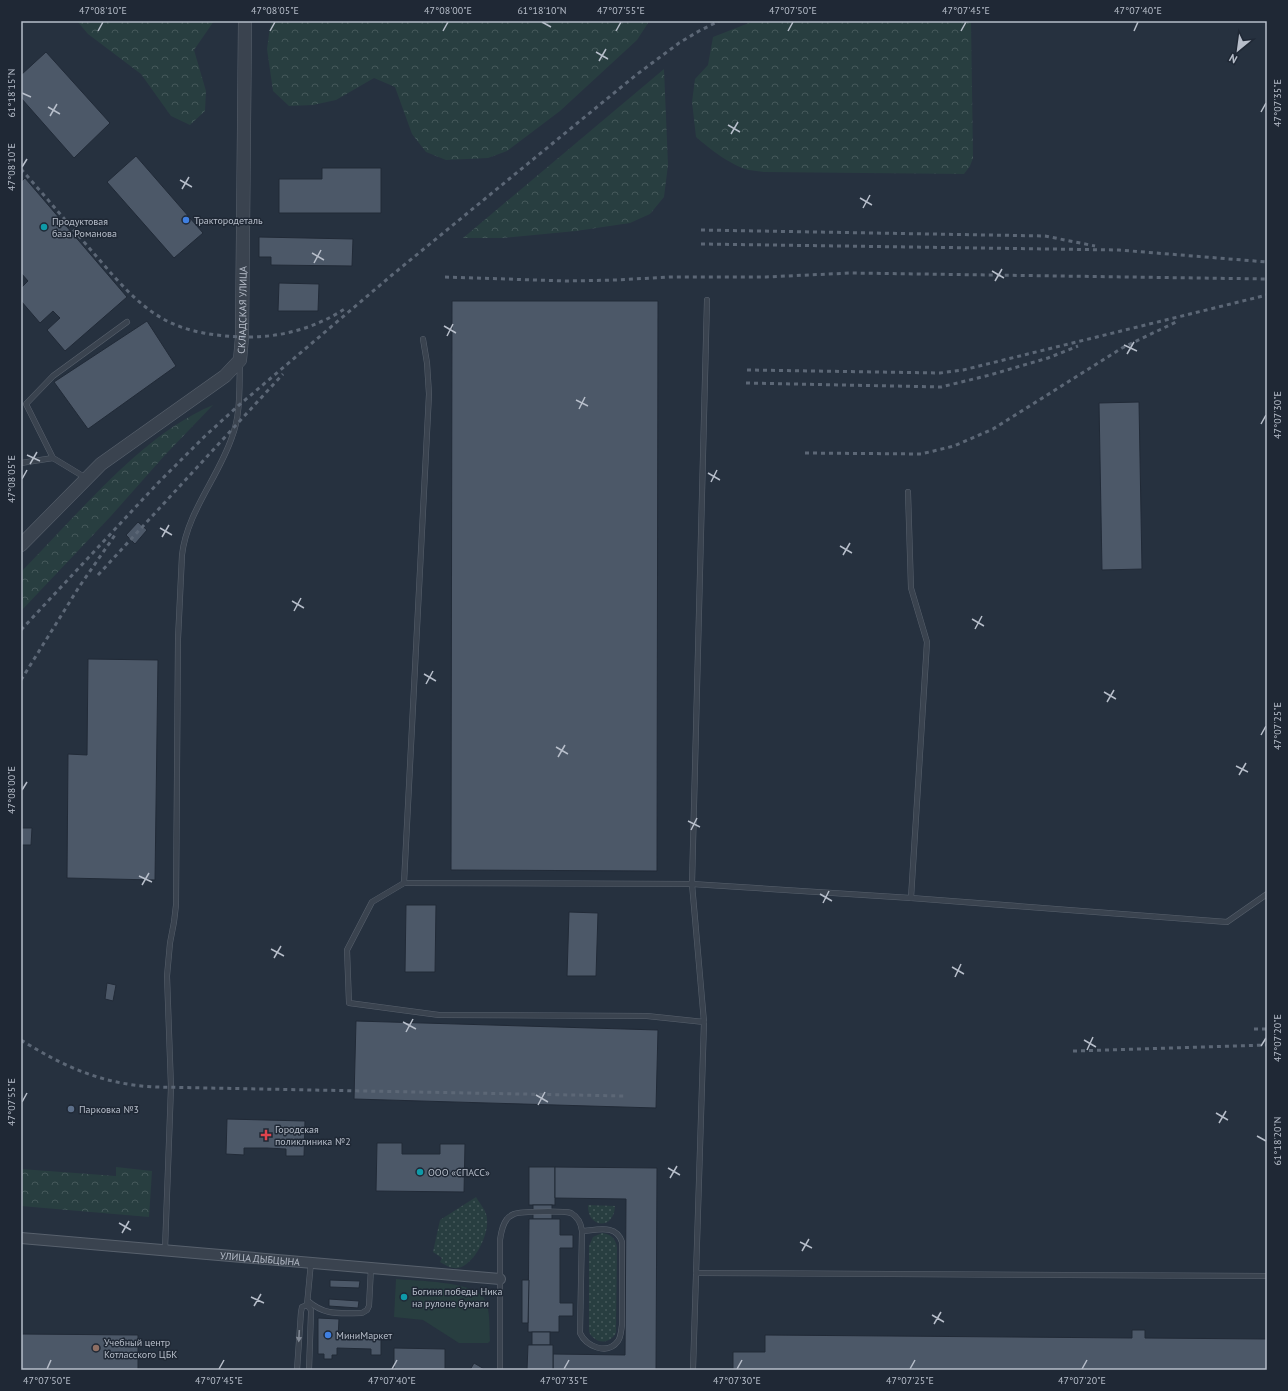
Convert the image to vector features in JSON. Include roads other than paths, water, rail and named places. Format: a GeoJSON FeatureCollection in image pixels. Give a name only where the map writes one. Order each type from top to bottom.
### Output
{"type":"FeatureCollection","features":[{"type":"Feature","properties":{"kind":"street","name":"СКЛАДСКАЯ УЛИЦА"},"geometry":{"type":"LineString","coordinates":[[21,545],[101,464],[225,376],[240,360],[242,337],[245,21]]}},
{"type":"Feature","properties":{"kind":"street","name":"УЛИЦА ДЫБЦЫНА"},"geometry":{"type":"LineString","coordinates":[[21,1238],[165,1249],[500,1279]]}},
{"type":"Feature","properties":{"kind":"lane"},"geometry":{"type":"LineString","coordinates":[[693,1370],[704,1022],[692,884],[707,300]]}},
{"type":"Feature","properties":{"kind":"lane"},"geometry":{"type":"LineString","coordinates":[[86,478],[54,458],[26,404],[53,376],[127,322]]}},
{"type":"Feature","properties":{"kind":"lane"},"geometry":{"type":"LineString","coordinates":[[404,883],[429,394],[427,363],[423,339]]}},
{"type":"Feature","properties":{"kind":"lane"},"geometry":{"type":"LineString","coordinates":[[165,1249],[171,1087],[167,976],[176,905],[178,639],[182,556],[184,542],[191,521],[233,437],[238,411],[240,360]]}},
{"type":"Feature","properties":{"kind":"lane"},"geometry":{"type":"LineString","coordinates":[[21,463],[54,458]]}},
{"type":"Feature","properties":{"kind":"lane"},"geometry":{"type":"LineString","coordinates":[[908,492],[911,588],[927,642],[911,898]]}},
{"type":"Feature","properties":{"kind":"lane"},"geometry":{"type":"LineString","coordinates":[[704,1022],[647,1016],[439,1016],[349,1003],[347,950],[372,902],[404,883],[692,884],[911,898],[1227,922],[1267,894]]}},
{"type":"Feature","properties":{"kind":"lane"},"geometry":{"type":"LineString","coordinates":[[500,1370],[501,1234],[507,1218],[514,1214],[523,1212],[566,1212],[578,1218],[582,1231],[580,1333],[587,1343],[595,1347],[610,1347],[617,1342],[622,1325],[622,1242],[620,1235],[614,1231],[606,1229],[582,1231]]}},
{"type":"Feature","properties":{"kind":"lane"},"geometry":{"type":"LineString","coordinates":[[309,1370],[312,1313],[307,1302],[311,1262]]}},
{"type":"Feature","properties":{"kind":"lane"},"geometry":{"type":"LineString","coordinates":[[307,1302],[325,1311],[362,1314],[369,1306],[371,1268]]}},
{"type":"Feature","properties":{"kind":"lane"},"geometry":{"type":"LineString","coordinates":[[696,1273],[1267,1276]]}},
{"type":"Feature","properties":{"kind":"lane"},"geometry":{"type":"LineString","coordinates":[[297,1370],[301,1312],[302,1307],[307,1302]]}},
{"type":"Feature","properties":{"kind":"railway"},"geometry":{"type":"LineString","coordinates":[[21,630],[158,483],[204,437],[238,406],[392,275],[636,75],[679,43],[719,21]]}},
{"type":"Feature","properties":{"kind":"railway"},"geometry":{"type":"LineString","coordinates":[[21,169],[126,289],[145,307],[176,325],[195,331],[224,336],[270,336],[284,334],[310,326],[346,308]]}},
{"type":"Feature","properties":{"kind":"railway"},"geometry":{"type":"LineString","coordinates":[[701,230],[1045,236],[1095,246]]}},
{"type":"Feature","properties":{"kind":"railway"},"geometry":{"type":"LineString","coordinates":[[701,244],[1119,250],[1267,262]]}},
{"type":"Feature","properties":{"kind":"railway"},"geometry":{"type":"LineString","coordinates":[[445,277],[566,281],[669,277],[766,277],[851,273],[1267,279]]}},
{"type":"Feature","properties":{"kind":"railway"},"geometry":{"type":"LineString","coordinates":[[747,370],[940,373],[963,370],[1267,295]]}},
{"type":"Feature","properties":{"kind":"railway"},"geometry":{"type":"LineString","coordinates":[[805,453],[921,454],[954,446],[993,429],[1122,348],[1178,321]]}},
{"type":"Feature","properties":{"kind":"railway"},"geometry":{"type":"LineString","coordinates":[[746,383],[941,387],[990,375],[1048,358],[1078,346]]}},
{"type":"Feature","properties":{"kind":"railway"},"geometry":{"type":"LineString","coordinates":[[98,575],[283,374]]}},
{"type":"Feature","properties":{"kind":"railway"},"geometry":{"type":"LineString","coordinates":[[21,680],[79,587],[115,535]]}},
{"type":"Feature","properties":{"kind":"railway"},"geometry":{"type":"LineString","coordinates":[[1254,1029],[1267,1029]]}},
{"type":"Feature","properties":{"kind":"railway"},"geometry":{"type":"LineString","coordinates":[[21,1040],[37,1050],[86,1073],[119,1083],[137,1086],[625,1096]]}},
{"type":"Feature","properties":{"kind":"railway"},"geometry":{"type":"LineString","coordinates":[[1073,1051],[1267,1045]]}},
{"type":"Feature","properties":{"kind":"place","name":"Трактородеталь"},"geometry":{"type":"Point","coordinates":[186,220]}},
{"type":"Feature","properties":{"kind":"place","name":"Продуктовая база Романова"},"geometry":{"type":"Point","coordinates":[44,227]}},
{"type":"Feature","properties":{"kind":"place","name":"Парковка №3"},"geometry":{"type":"Point","coordinates":[71,1109]}},
{"type":"Feature","properties":{"kind":"place","name":"Городская поликлиника №2"},"geometry":{"type":"Point","coordinates":[266,1135]}},
{"type":"Feature","properties":{"kind":"place","name":"ООО «СПАСС»"},"geometry":{"type":"Point","coordinates":[420,1172]}},
{"type":"Feature","properties":{"kind":"place","name":"Богиня победы Ника на рулоне бумаги"},"geometry":{"type":"Point","coordinates":[404,1297]}},
{"type":"Feature","properties":{"kind":"place","name":"MиниMаркет"},"geometry":{"type":"Point","coordinates":[328,1335]}},
{"type":"Feature","properties":{"kind":"place","name":"Учебный центр Котласского ЦБК"},"geometry":{"type":"Point","coordinates":[96,1348]}}]}
